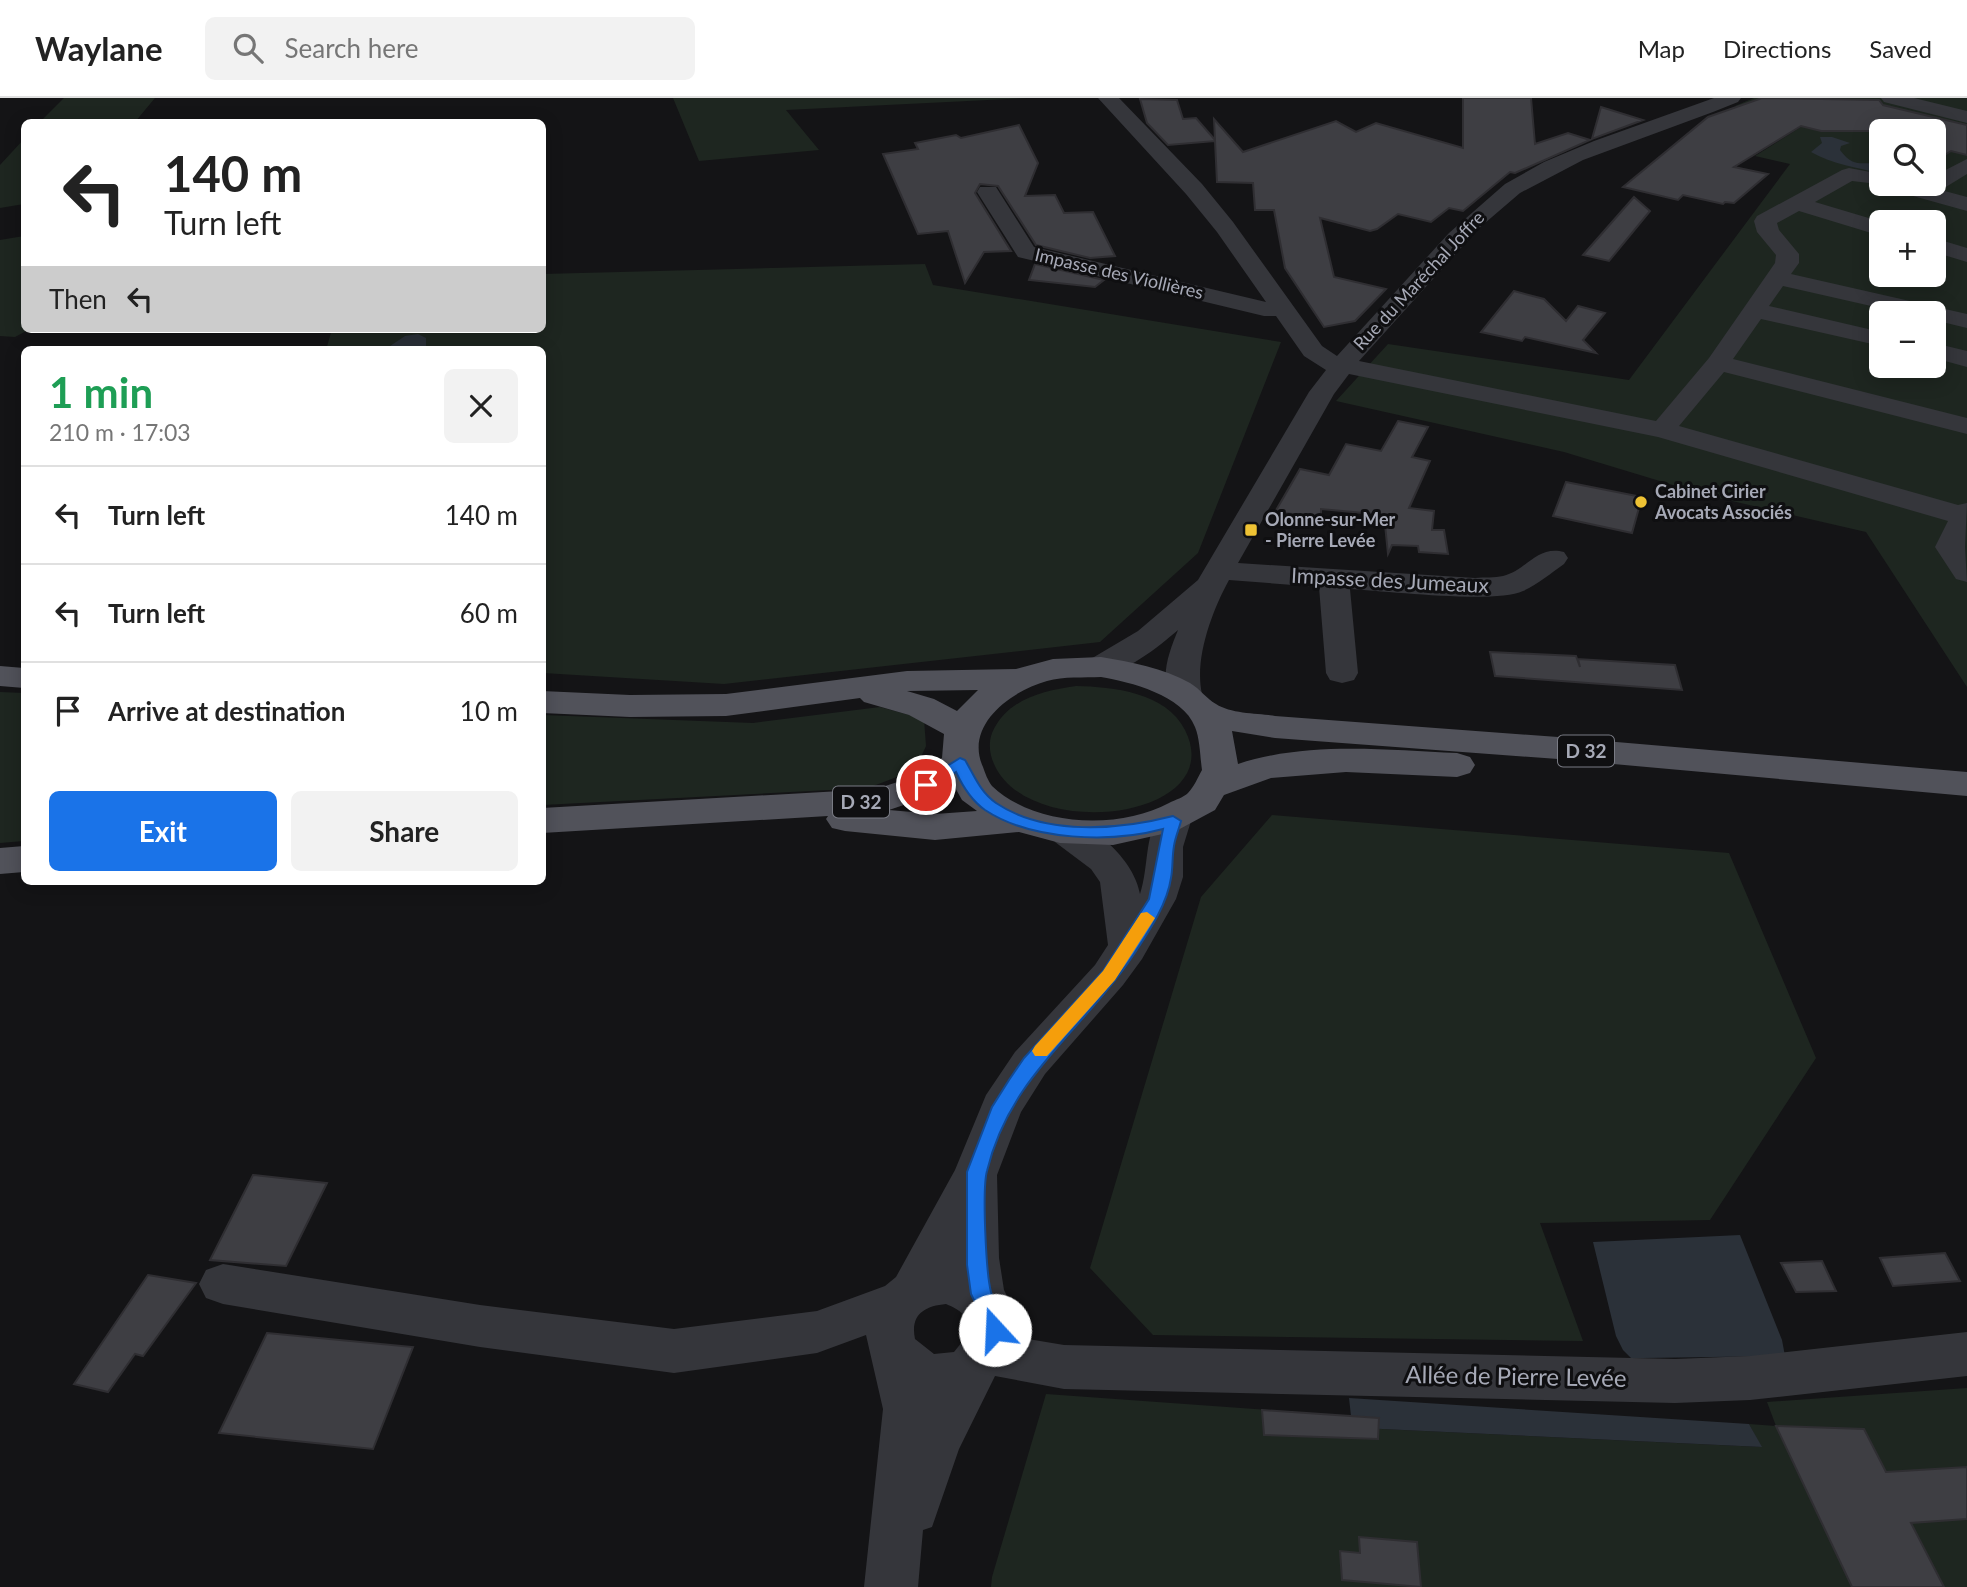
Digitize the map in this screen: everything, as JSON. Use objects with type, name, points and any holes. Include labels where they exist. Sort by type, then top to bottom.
[{"type":"main road","points":[[546,702],[688,707],[765,702],[907,681],[1018,679],[1040,672],[1101,667],[1146,675],[1196,704],[1217,734],[1222,759],[1217,785],[1200,803],[1173,821],[1140,830],[1068,833],[1020,819],[990,806],[972,788],[961,747],[950,720],[923,705],[850,690]]},
{"type":"main road","points":[[0,676],[21,678]]},
{"type":"main road","points":[[961,747],[973,713],[1018,679]]},
{"type":"main road","name":"D 32","points":[[1196,704],[1229,720],[1275,727],[1534,746],[1967,785]]},
{"type":"main road","name":"D 32","points":[[546,821],[879,801],[926,785],[961,747]]},
{"type":"main road","name":"D 32","points":[[1217,785],[1252,771],[1279,765],[1362,762],[1467,766],[1967,799]]},
{"type":"main road","name":"D 32","points":[[753,810],[935,827],[1020,819]]},
{"type":"main road","points":[[0,861],[21,859]]},
{"type":"street","points":[[1108,98],[1194,189],[1321,358],[1342,365],[1662,430],[1966,515],[1950,547],[1967,573]]},
{"type":"street","name":"Rue du Maréchal Joffre","points":[[1196,704],[1182,678],[1185,652],[1215,577],[1322,392],[1342,365],[1475,218],[1500,196],[1546,169],[1731,98]]},
{"type":"street","points":[[1891,98],[1961,116]]},
{"type":"street","points":[[1946,154],[1967,160]]},
{"type":"street","points":[[1946,178],[1967,165]]},
{"type":"street","points":[[1662,430],[1718,363],[1787,263],[1788,254],[1768,232],[1765,221],[1849,174],[1869,178]]},
{"type":"street","name":"Impasse des Viollières","points":[[988,192],[1026,252],[1264,309],[1282,309]]},
{"type":"street","points":[[1941,196],[1967,204]]},
{"type":"street","points":[[1797,203],[1869,225]]},
{"type":"street","points":[[1946,248],[1967,255]]},
{"type":"street","points":[[1777,278],[1880,301]]},
{"type":"street","points":[[1755,310],[1869,336]]},
{"type":"street","points":[[1946,316],[1967,321]]},
{"type":"street","points":[[1946,354],[1967,359]]},
{"type":"street","points":[[1718,363],[1967,426]]},
{"type":"street","name":"Impasse des Jumeaux","points":[[1215,577],[1462,587],[1512,585],[1553,558]]},
{"type":"street","name":"Rue du Maréchal Joffre","points":[[1101,667],[1149,638],[1215,577]]},
{"type":"street","points":[[1334,580],[1342,673]]},
{"type":"street","points":[[892,1575],[908,1409],[900,1322],[976,1172],[1001,1107],[1030,1063],[1109,975],[1157,900],[1164,877],[1165,847],[1173,821]]},
{"type":"street","points":[[1068,833],[1104,860],[1119,881],[1128,949]]},
{"type":"street","points":[[892,1575],[935,1446],[985,1336],[977,1265],[976,1172]]},
{"type":"street","points":[[223,1284],[480,1326],[674,1351],[900,1322],[929,1285],[947,1284],[960,1286],[977,1295],[985,1336]]},
{"type":"street","points":[[900,1322],[911,1369],[923,1374],[950,1376],[985,1336]]},
{"type":"street","name":"Allée de Pierre Levée","points":[[985,1336],[1064,1367],[1675,1381],[1750,1378],[1967,1354]]},
{"type":"shaded area","points":[[64,98],[155,98],[138,119],[43,119]]},
{"type":"shaded area","points":[[673,98],[1028,98],[786,110],[819,150],[699,161]]},
{"type":"shaded area","points":[[1754,98],[1967,98],[1967,687],[1866,532],[1706,495],[1564,452],[1336,401],[1388,344],[1629,380],[1790,164],[1755,156],[1807,123],[1735,106]]},
{"type":"shaded area","points":[[1820,137],[1832,137],[1850,143],[1841,146],[1840,150],[1854,162],[1869,163],[1869,171],[1811,152],[1822,143]]},
{"type":"shaded area","points":[[21,142],[21,204],[0,208],[0,165]]},
{"type":"shaded area","points":[[21,236],[22,333],[15,337],[0,336],[0,240]]},
{"type":"shaded area","points":[[925,264],[933,285],[1281,342],[1198,553],[1100,642],[724,684],[546,673],[546,346],[327,346],[331,333],[546,333],[546,274]]},
{"type":"shaded area","points":[[418,334],[426,338],[426,346],[390,346],[405,336]]},
{"type":"shaded area","points":[[1076,686],[1137,694],[1165,707],[1176,717],[1185,730],[1191,760],[1179,784],[1154,801],[1120,810],[1082,812],[1045,805],[1014,789],[994,764],[991,753],[992,733],[999,721],[1016,705],[1038,694]]},
{"type":"shaded area","points":[[0,692],[21,693],[21,841],[0,843]]},
{"type":"shaded area","points":[[880,707],[924,719],[926,746],[915,770],[868,788],[546,805],[546,715],[753,723]]},
{"type":"shaded area","points":[[1272,815],[1729,853],[1816,1058],[1710,1220],[1540,1223],[1583,1341],[1153,1335],[1090,1268],[1201,897]]},
{"type":"shaded area","points":[[1740,1235],[1782,1340],[1785,1356],[1631,1358],[1623,1350],[1616,1336],[1593,1242]]},
{"type":"shaded area","points":[[1967,1388],[1967,1587],[991,1587],[1046,1394],[1351,1416],[1361,1428],[1761,1447],[1749,1424],[1776,1426],[1767,1402]]},
{"type":"shaded area","points":[[1349,1398],[1749,1424],[1762,1447],[1361,1428],[1351,1416]]},
{"type":"building","points":[[1463,98],[1531,98],[1535,144],[1568,133],[1590,140],[1515,173],[1510,172],[1463,211],[1449,208],[1431,222],[1398,214],[1370,231],[1320,218],[1334,277],[1386,289],[1355,321],[1324,327],[1285,268],[1274,210],[1255,210],[1253,183],[1217,182],[1215,141],[1168,145],[1147,123],[1140,99],[1177,100],[1183,119],[1196,118],[1215,140],[1214,119],[1243,152],[1336,121],[1356,132],[1376,123],[1463,148]]},
{"type":"building","points":[[1762,98],[1879,100],[1883,105],[1942,119],[1869,119],[1869,131],[1821,131],[1801,126],[1734,167],[1768,174],[1734,203],[1723,204],[1683,195],[1678,200],[1623,187],[1708,117]]},
{"type":"building","points":[[1601,107],[1643,120],[1592,139]]},
{"type":"building","points":[[1946,120],[1967,125],[1967,155],[1951,151],[1946,154]]},
{"type":"building","points":[[1019,125],[1038,163],[1025,196],[1055,195],[1064,213],[1093,212],[1115,256],[1090,258],[1036,245],[998,186],[980,184],[975,193],[1011,251],[984,252],[965,283],[948,231],[918,234],[883,154],[918,149],[915,143],[956,135],[961,138]]},
{"type":"building","points":[[1634,197],[1650,211],[1609,261],[1583,255]]},
{"type":"building","points":[[1035,264],[1104,280],[1095,287],[1029,280]]},
{"type":"building","points":[[1514,291],[1544,299],[1566,321],[1578,306],[1605,313],[1583,340],[1596,353],[1525,337],[1522,341],[1481,332]]},
{"type":"building","points":[[1398,421],[1428,427],[1412,457],[1430,461],[1409,508],[1434,511],[1432,530],[1444,530],[1448,554],[1419,552],[1418,546],[1392,545],[1388,554],[1384,515],[1321,509],[1321,517],[1275,512],[1300,469],[1329,475],[1346,444],[1381,451]]},
{"type":"building","points":[[1566,482],[1642,497],[1632,533],[1553,516]]},
{"type":"building","points":[[1490,652],[1576,656],[1580,667],[1578,659],[1675,665],[1682,690],[1495,676]]},
{"type":"building","points":[[253,1175],[327,1183],[286,1266],[210,1260]]},
{"type":"building","points":[[1945,1253],[1960,1281],[1893,1286],[1880,1258]]},
{"type":"building","points":[[1822,1261],[1836,1291],[1796,1292],[1781,1263]]},
{"type":"building","points":[[148,1275],[196,1283],[143,1356],[135,1354],[108,1392],[74,1384]]},
{"type":"building","points":[[267,1333],[413,1347],[373,1449],[219,1433]]},
{"type":"building","points":[[1262,1410],[1379,1418],[1378,1439],[1264,1435]]},
{"type":"building","points":[[1776,1426],[1864,1429],[1886,1472],[1967,1467],[1967,1519],[1911,1523],[1944,1587],[1852,1587]]},
{"type":"building","points":[[1359,1537],[1417,1542],[1421,1587],[1342,1580],[1340,1551],[1360,1553]]},
{"type":"slow traffic","points":[[1041,1051],[1109,975],[1147,918]]},
{"type":"place","name":"Cabinet Cirier Avocats Associés","points":[[1641,502]]},
{"type":"place","name":"Olonne-sur-Mer - Pierre Levée","points":[[1251,530]]},
{"type":"route","points":[[926,785],[960,763],[972,788],[990,806],[1020,819],[1068,833],[1140,830],[1173,821],[1165,847],[1164,877],[1157,900],[1109,975],[1030,1063],[1001,1107],[976,1172],[977,1265],[981,1294],[993,1317],[995,1330]]}]
